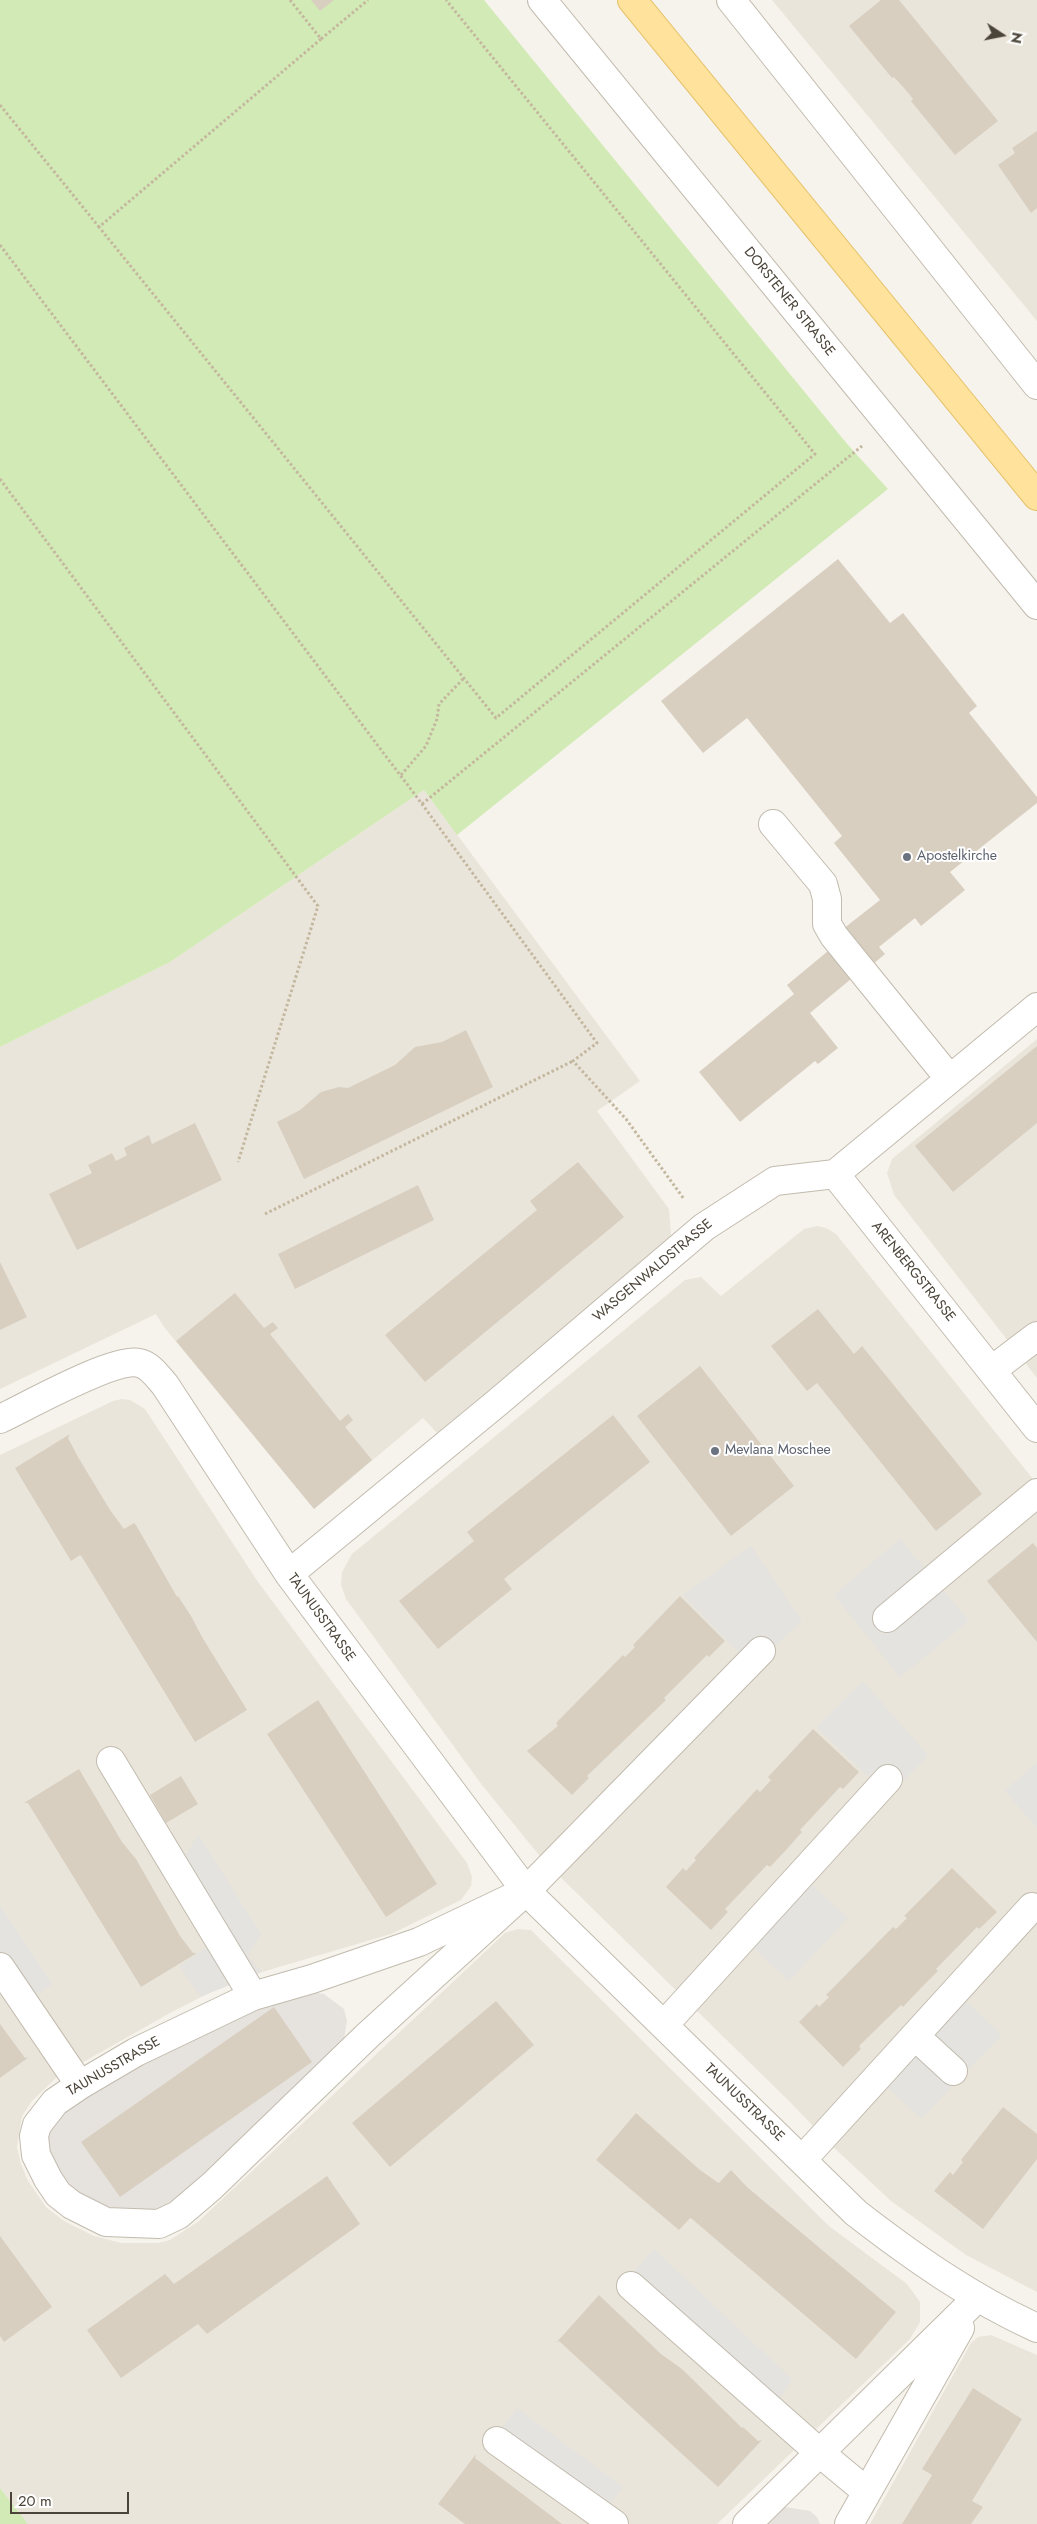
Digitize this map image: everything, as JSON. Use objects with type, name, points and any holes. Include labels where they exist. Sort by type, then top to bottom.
[{"type":"main road","points":[[632,0],[1037,496]]},
{"type":"street","name":"DORSTENER STRASSE","points":[[542,0],[1037,605]]},
{"type":"street","points":[[731,0],[1037,385]]},
{"type":"street","points":[[773,824],[823,884],[827,900],[827,924],[834,936],[949,1078]]},
{"type":"street","points":[[835,1174],[1037,1007]]},
{"type":"street","name":"WASGENWALDSTRASSE","points":[[289,1574],[498,1402],[704,1227],[775,1181],[835,1174]]},
{"type":"street","name":"ARENBERGSTRASSE","points":[[835,1174],[1037,1428]]},
{"type":"street","points":[[992,1370],[1037,1336]]},
{"type":"street","name":"TAUNUSSTRASSE","points":[[0,1419],[113,1366],[138,1362],[150,1368],[165,1385],[289,1574],[526,1891],[856,2213],[914,2258],[977,2298],[1037,2328]]},
{"type":"street","points":[[887,1618],[1037,1493]]},
{"type":"street","points":[[526,1891],[761,1651]]},
{"type":"street","points":[[111,1760],[253,1996]]},
{"type":"street","points":[[664,2025],[888,1779]]},
{"type":"street","name":"TAUNUSSTRASSE","points":[[526,1891],[368,2036],[212,2186],[178,2215],[167,2221],[150,2225],[106,2222],[72,2205],[58,2194],[48,2179],[36,2155],[34,2136],[37,2125],[55,2102],[80,2085],[144,2048],[253,1996],[312,1979],[419,1942],[526,1891]]},
{"type":"street","points":[[802,2160],[1032,1907]]},
{"type":"street","points":[[0,1967],[80,2085]]},
{"type":"street","points":[[915,2036],[953,2071]]},
{"type":"street","points":[[631,2286],[820,2453],[867,2492]]},
{"type":"street","points":[[747,2524],[977,2298]]},
{"type":"street","points":[[849,2524],[977,2298]]},
{"type":"street","points":[[497,2441],[614,2524]]},
{"type":"path","points":[[290,0],[321,39]]},
{"type":"path","points":[[99,227],[368,0]]},
{"type":"path","points":[[0,105],[496,718],[815,454],[446,0]]},
{"type":"path","points":[[0,245],[422,804],[597,1043],[573,1060],[265,1214]]},
{"type":"path","points":[[422,804],[889,424]]},
{"type":"path","points":[[0,479],[318,906],[238,1162]]},
{"type":"path","points":[[400,775],[426,746],[437,719],[439,704],[464,678]]},
{"type":"path","points":[[573,1060],[626,1119],[704,1227]]},
{"type":"shaded area","points":[[772,0],[1037,0],[1037,321],[948,213]]},
{"type":"shaded area","points":[[424,790],[640,1081],[597,1111],[669,1209],[671,1235],[666,1244],[437,1433],[423,1418],[314,1509],[164,1327],[156,1314],[0,1389],[0,1047],[170,962]]},
{"type":"shaded area","points":[[1037,1039],[1037,1378],[894,1195],[887,1173],[892,1159]]},
{"type":"shaded area","points":[[817,1226],[826,1228],[836,1234],[1037,1484],[1037,2292],[966,2255],[891,2201],[830,2144],[792,2104],[543,1860],[482,1785],[346,1599],[341,1585],[342,1572],[352,1554],[685,1280],[701,1277],[721,1296],[804,1229]]},
{"type":"shaded area","points":[[130,1400],[145,1409],[258,1582],[467,1863],[472,1877],[471,1886],[461,1900],[391,1934],[262,1972],[219,1988],[170,2013],[57,2077],[32,2101],[22,2116],[17,2147],[28,2181],[46,2207],[64,2221],[94,2236],[121,2243],[158,2243],[170,2240],[199,2221],[505,1933],[518,1929],[531,1930],[829,2226],[907,2284],[920,2302],[920,2322],[910,2339],[717,2524],[28,2524],[0,2488],[0,1455],[113,1401]]},
{"type":"shaded area","points":[[900,1539],[969,1621],[900,1677],[834,1595]]},
{"type":"shaded area","points":[[751,1546],[802,1621],[753,1667],[683,1595]]},
{"type":"shaded area","points":[[863,1681],[928,1755],[889,1796],[816,1727]]},
{"type":"shaded area","points":[[1037,1762],[1037,1828],[1005,1791]]},
{"type":"shaded area","points":[[198,1834],[261,1934],[248,1956],[262,1972],[200,1997],[180,1966],[211,1944],[172,1879]]},
{"type":"shaded area","points":[[796,1870],[848,1918],[789,1981],[736,1932]]},
{"type":"shaded area","points":[[0,1906],[52,1984],[14,2011],[0,1991]]},
{"type":"shaded area","points":[[310,1992],[324,1994],[344,2009],[347,2021],[343,2045],[176,2203],[149,2212],[120,2209],[98,2204],[82,2196],[62,2179],[49,2159],[47,2138],[59,2115],[77,2101],[201,2032],[269,2002]]},
{"type":"shaded area","points":[[965,2000],[1002,2035],[921,2119],[884,2084]]},
{"type":"shaded area","points":[[654,2249],[792,2379],[766,2422],[620,2287]]},
{"type":"shaded area","points":[[991,2335],[1037,2355],[1037,2524],[870,2524],[971,2343],[978,2337]]},
{"type":"shaded area","points":[[517,2408],[623,2487],[596,2524],[488,2446]]},
{"type":"shaded area","points":[[785,2507],[810,2511],[817,2517],[820,2524],[762,2524]]},
{"type":"green space","points":[[0,0],[484,0],[848,445],[888,489],[457,835],[424,790],[170,962],[0,1047]]},
{"type":"green space","points":[[0,2488],[28,2524],[0,2524]]},
{"type":"building","points":[[311,0],[334,0],[320,11]]},
{"type":"building","points":[[881,0],[899,0],[998,121],[955,155],[911,101],[913,99],[904,88],[894,77],[892,78],[849,26]]},
{"type":"building","points":[[1037,131],[1037,208],[1031,213],[998,165],[1015,153],[1012,148]]},
{"type":"building","points":[[838,559],[890,623],[903,613],[977,706],[969,713],[1037,797],[1037,803],[950,872],[965,890],[921,926],[915,918],[879,947],[885,954],[872,965],[843,929],[880,900],[834,843],[842,836],[747,718],[703,753],[661,701]]},
{"type":"building","points":[[828,951],[851,979],[810,1013],[838,1048],[818,1064],[815,1061],[740,1122],[699,1072],[794,994],[787,985]]},
{"type":"building","points":[[466,1030],[493,1087],[304,1179],[277,1122],[300,1110],[321,1092],[339,1087],[348,1088],[395,1065],[415,1047],[442,1042]]},
{"type":"building","points":[[1037,1046],[1037,1123],[953,1192],[915,1146]]},
{"type":"building","points":[[195,1123],[222,1180],[77,1250],[49,1194],[92,1173],[88,1165],[112,1153],[116,1161],[127,1155],[124,1148],[149,1135],[152,1144]]},
{"type":"building","points":[[578,1162],[624,1217],[425,1382],[385,1335],[537,1210],[530,1201]]},
{"type":"building","points":[[418,1185],[434,1220],[295,1289],[278,1254]]},
{"type":"building","points":[[0,1262],[27,1317],[0,1330]]},
{"type":"building","points":[[235,1293],[264,1328],[273,1322],[278,1328],[270,1334],[340,1421],[348,1414],[353,1420],[345,1427],[372,1460],[314,1509],[176,1341]]},
{"type":"building","points":[[818,1309],[854,1354],[862,1346],[982,1494],[936,1531],[817,1383],[807,1391],[771,1346]]},
{"type":"building","name":"Mevlana Moschee","points":[[700,1366],[794,1486],[731,1536],[637,1416]]},
{"type":"building","points":[[613,1415],[650,1462],[504,1579],[512,1589],[438,1649],[399,1601],[474,1541],[467,1532]]},
{"type":"building","points":[[70,1434],[68,1438],[78,1457],[110,1510],[124,1529],[134,1523],[136,1525],[177,1597],[191,1616],[247,1710],[195,1742],[82,1557],[80,1555],[71,1561],[15,1468]]},
{"type":"building","points":[[1033,1543],[1037,1548],[1037,1642],[987,1581]]},
{"type":"building","points":[[680,1596],[725,1641],[709,1657],[707,1655],[664,1698],[666,1700],[587,1776],[589,1778],[572,1795],[527,1751],[558,1726],[556,1723],[623,1655],[625,1657],[635,1647],[633,1645]]},
{"type":"building","points":[[318,1700],[437,1884],[386,1917],[267,1734]]},
{"type":"building","points":[[813,1729],[859,1772],[843,1789],[840,1787],[800,1830],[802,1832],[770,1867],[767,1865],[725,1909],[728,1912],[711,1930],[666,1887],[683,1868],[686,1871],[696,1860],[694,1858],[757,1789],[760,1792],[771,1780],[768,1777]]},
{"type":"building","points":[[79,1769],[122,1842],[136,1859],[180,1936],[193,1953],[197,1953],[141,1987],[28,1803],[24,1803]]},
{"type":"building","points":[[181,1776],[198,1804],[166,1823],[150,1795]]},
{"type":"building","points":[[952,1868],[997,1912],[979,1929],[977,1927],[936,1969],[938,1971],[903,2007],[901,2005],[859,2046],[861,2049],[843,2067],[799,2022],[817,2004],[819,2007],[829,1997],[826,1995],[893,1927],[896,1929],[907,1918],[904,1916]]},
{"type":"building","points":[[496,2001],[534,2045],[390,2167],[352,2123]]},
{"type":"building","points":[[274,2007],[312,2062],[120,2197],[81,2142]]},
{"type":"building","points":[[0,2024],[25,2058],[29,2057],[0,2078]]},
{"type":"building","points":[[1003,2107],[1037,2134],[1037,2159],[983,2229],[934,2191],[950,2172],[953,2175],[963,2162],[961,2160]]},
{"type":"building","points":[[636,2113],[700,2170],[717,2182],[719,2183],[731,2170],[747,2187],[896,2312],[856,2359],[692,2219],[690,2218],[679,2230],[596,2160]]},
{"type":"building","points":[[327,2176],[360,2224],[207,2334],[198,2324],[121,2378],[87,2330],[165,2274],[174,2284]]},
{"type":"building","points":[[0,2236],[52,2307],[4,2342],[0,2336]]},
{"type":"building","points":[[599,2295],[661,2354],[682,2369],[742,2428],[758,2441],[762,2440],[718,2487],[559,2341],[556,2343]]},
{"type":"building","points":[[973,2388],[1022,2419],[972,2501],[983,2507],[971,2524],[902,2524],[932,2475],[922,2469]]},
{"type":"building","points":[[476,2454],[475,2458],[562,2524],[465,2524],[438,2504]]},
{"type":"place","name":"Apostelkirche","points":[[907,857]]},
{"type":"place","name":"Mevlana Moschee","points":[[715,1451]]}]
